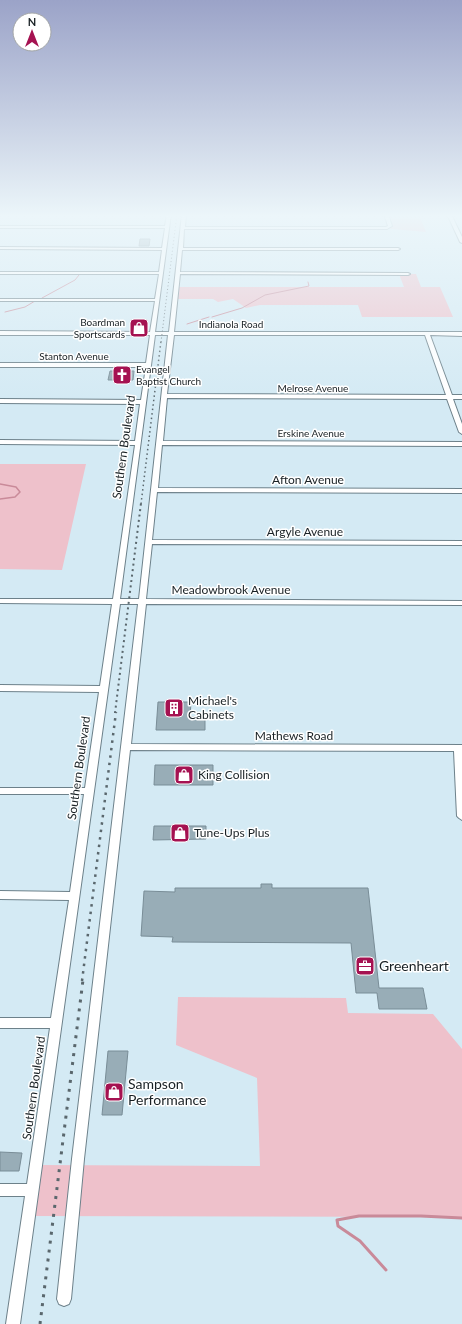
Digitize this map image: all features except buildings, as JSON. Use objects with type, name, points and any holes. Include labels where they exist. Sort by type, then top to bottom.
[{"type":"street","name":"Southern Boulevard","points":[[13,1324],[104,688],[160,276]]},
{"type":"street","points":[[64,1299],[78,1159],[118,810],[127,747],[165,396],[170,333],[178,276]]},
{"type":"street","points":[[0,300],[156,300]]},
{"type":"street","name":"Indianola Road","points":[[0,333],[462,334]]},
{"type":"street","points":[[427,334],[462,432]]},
{"type":"street","name":"Stanton Avenue","points":[[0,365],[148,366]]},
{"type":"street","name":"Melrose Avenue","points":[[165,396],[462,397]]},
{"type":"street","points":[[0,401],[143,402]]},
{"type":"street","points":[[0,442],[138,443]]},
{"type":"street","name":"Erskine Avenue","points":[[160,442],[462,444]]},
{"type":"street","name":"Afton Avenue","points":[[155,490],[462,491]]},
{"type":"street","name":"Argyle Avenue","points":[[149,542],[462,543]]},
{"type":"street","name":"Meadowbrook Avenue","points":[[0,601],[462,603]]},
{"type":"street","points":[[0,688],[104,688]]},
{"type":"street","name":"Mathews Road","points":[[127,747],[460,748]]},
{"type":"street","points":[[460,748],[462,816]]},
{"type":"street","points":[[0,791],[89,791]]},
{"type":"street","points":[[0,896],[74,896]]},
{"type":"street","points":[[0,1023],[56,1023]]},
{"type":"street","points":[[0,1190],[32,1190]]},
{"type":"shaded area","points":[[400,276],[417,276],[421,287],[440,287],[453,317],[362,317],[358,305],[260,305],[246,308],[233,299],[218,302],[213,299],[175,299],[176,287],[404,287]]},
{"type":"shaded area","points":[[0,464],[86,464],[62,570],[0,569]]},
{"type":"shaded area","points":[[178,997],[346,998],[348,1013],[433,1014],[462,1049],[462,1217],[28,1216],[36,1165],[260,1166],[257,1078],[176,1045]]},
{"type":"waterway","points":[[42,298],[75,280],[78,276]]},
{"type":"waterway","points":[[212,317],[242,308],[265,295],[309,286],[308,282]]},
{"type":"waterway","points":[[5,312],[25,307],[35,301]]},
{"type":"waterway","points":[[187,324],[209,317]]},
{"type":"waterway","points":[[0,484],[16,487],[20,492],[15,497],[0,499]]},
{"type":"waterway","points":[[386,1270],[360,1241],[338,1226],[337,1220],[359,1216],[421,1216],[462,1218]]},
{"type":"railway","points":[[161,342],[169,276]]},
{"type":"railway","points":[[141,504],[161,341]]},
{"type":"railway","points":[[115,713],[141,503]]},
{"type":"railway","points":[[82,981],[116,712]]},
{"type":"railway","points":[[40,1324],[83,980]]},
{"type":"place","name":"Boardman Sportscards","points":[[139,328]]},
{"type":"place","name":"Evangel Baptist Church","points":[[122,375]]},
{"type":"place","name":"Michael's Cabinets","points":[[174,708]]},
{"type":"place","name":"King Collision","points":[[184,775]]},
{"type":"place","name":"Tune-Ups Plus","points":[[180,833]]},
{"type":"place","name":"Greenheart","points":[[365,966]]},
{"type":"place","name":"Sampson Performance","points":[[114,1092]]}]
